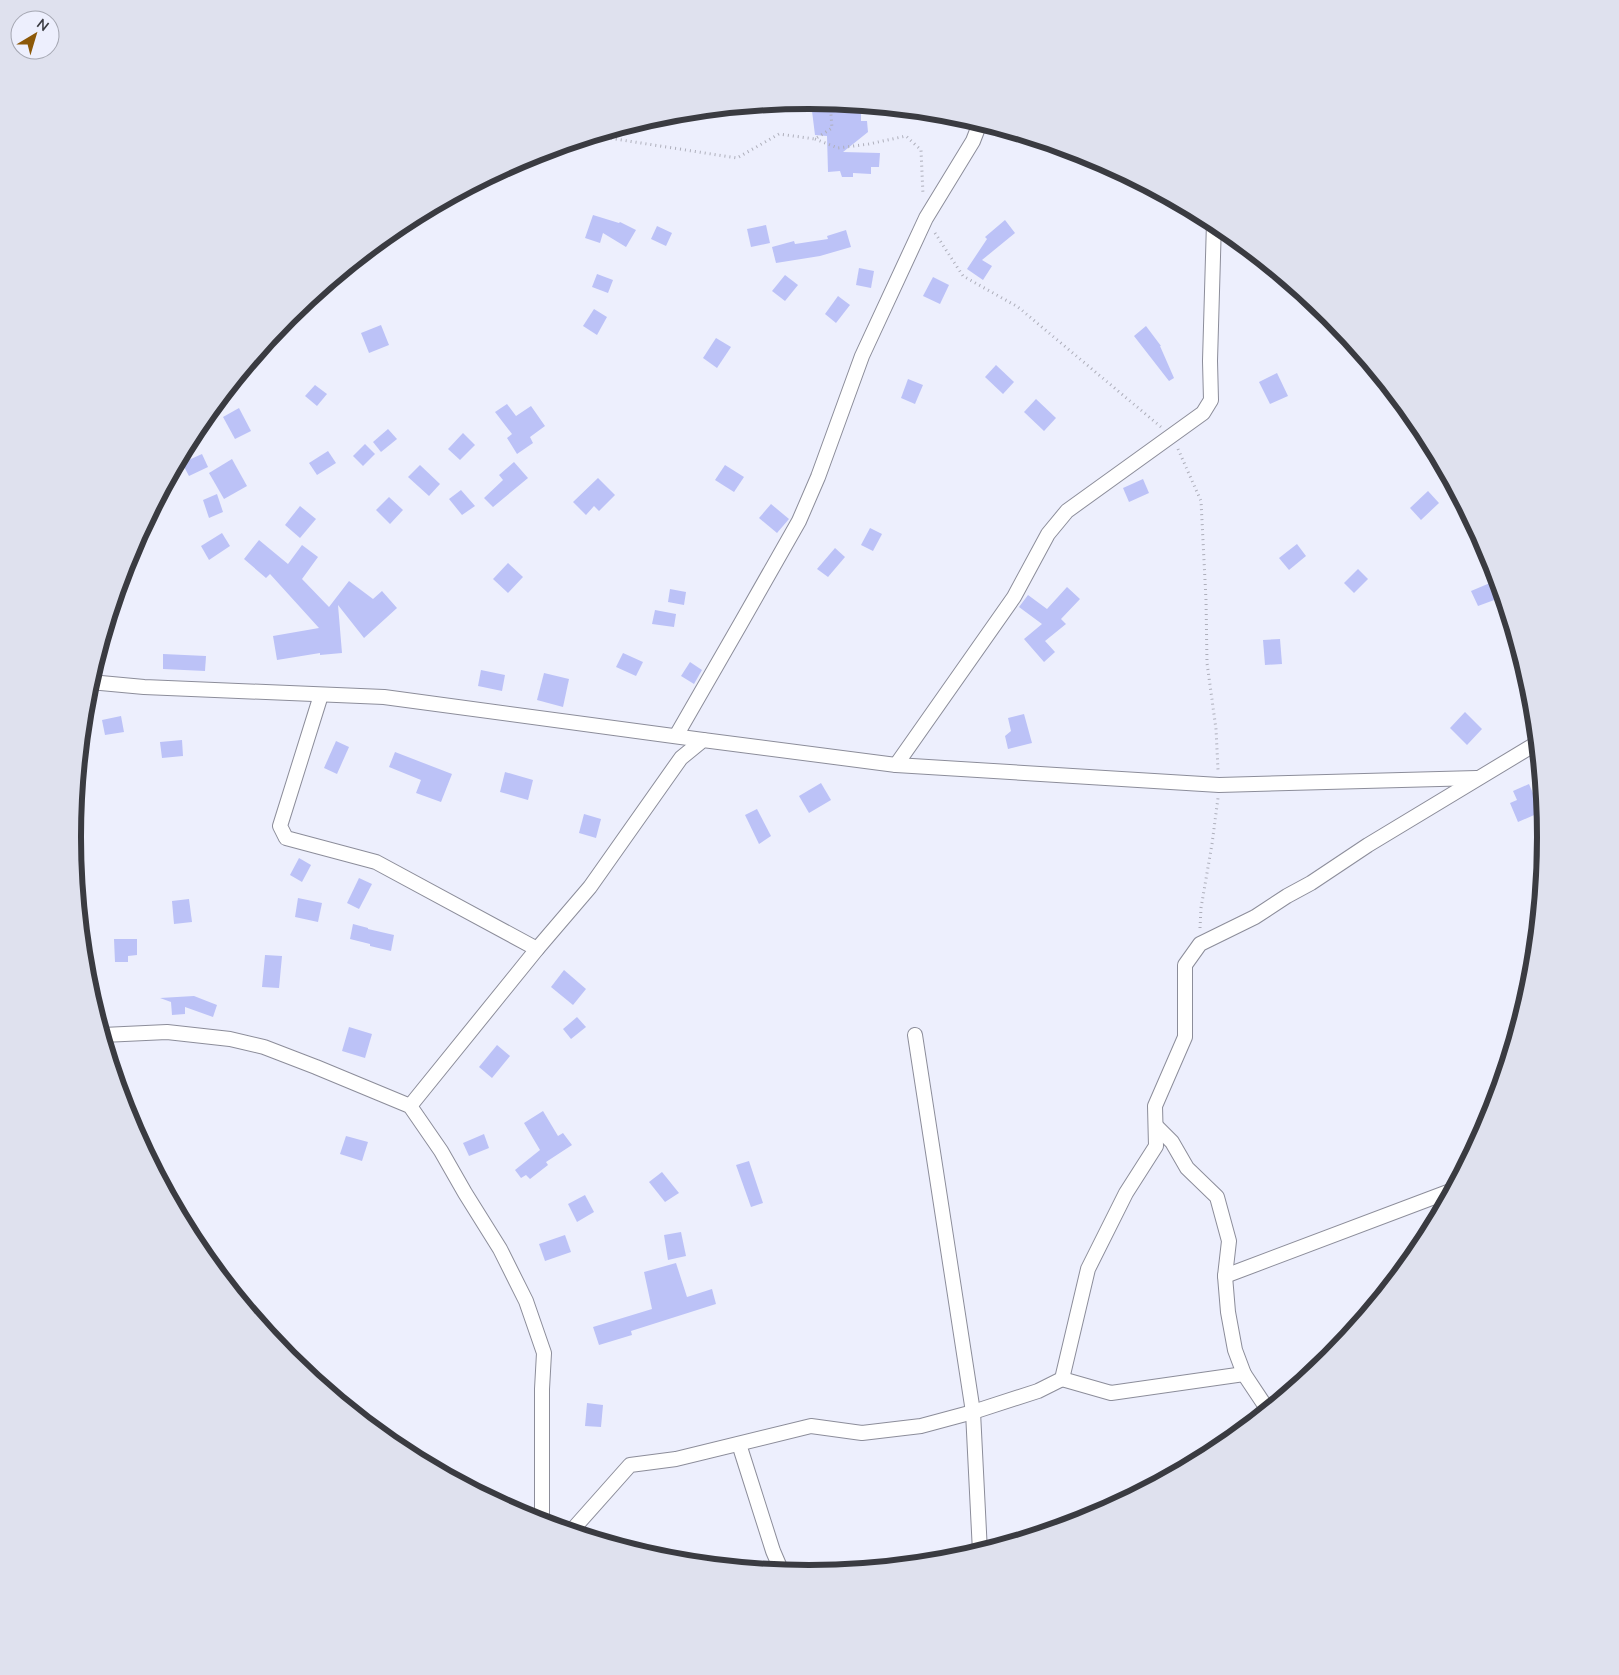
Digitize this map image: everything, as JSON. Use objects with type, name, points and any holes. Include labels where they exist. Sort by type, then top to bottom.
[{"type":"street","points":[[676,736],[799,521],[818,477],[862,356],[926,218],[973,141],[978,129]]},
{"type":"street","points":[[896,765],[1014,598],[1048,534],[1067,511],[1203,414],[1211,400],[1210,361],[1214,232]]},
{"type":"street","points":[[98,683],[144,687],[384,697],[896,765],[1219,785],[1479,778]]},
{"type":"street","points":[[321,695],[280,826],[286,838],[376,862],[537,949]]},
{"type":"street","points":[[410,1106],[537,949],[590,887],[681,758],[703,740]]},
{"type":"street","points":[[1062,1379],[1088,1269],[1126,1193],[1156,1146],[1156,1106],[1185,1037],[1185,965],[1200,944],[1255,917],[1368,845],[1532,746]]},
{"type":"street","points":[[108,1034],[167,1032],[238,1041],[264,1047],[316,1066],[410,1106],[500,1249],[526,1301],[544,1352],[542,1389],[542,1514]]},
{"type":"street","points":[[915,1036],[973,1412],[980,1545]]},
{"type":"street","points":[[1156,1126],[1172,1142],[1187,1168],[1217,1197],[1230,1241],[1225,1276],[1228,1312],[1235,1350],[1244,1374],[1265,1405]]},
{"type":"street","points":[[1225,1276],[1445,1193]]},
{"type":"street","points":[[575,1527],[630,1465],[676,1459],[811,1426],[862,1433],[921,1426],[1038,1391],[1062,1379],[1111,1393],[1244,1374]]},
{"type":"street","points":[[739,1444],[779,1565]]},
{"type":"path","points":[[608,138],[737,158],[779,134],[815,139],[832,128],[831,110]]},
{"type":"building","points":[[812,111],[861,111],[861,121],[867,121],[868,132],[843,152],[880,153],[879,167],[871,167],[871,174],[853,173],[853,177],[842,177],[840,171],[828,172],[827,136],[815,135]]},
{"type":"building","points":[[593,215],[620,222],[636,230],[626,247],[603,233],[600,243],[585,238]]},
{"type":"building","points":[[1005,220],[1015,233],[982,260],[992,266],[983,280],[967,269],[987,239],[985,237]]},
{"type":"building","points":[[766,225],[770,243],[751,247],[747,229]]},
{"type":"building","points":[[657,226],[672,233],[666,246],[651,239]]},
{"type":"building","points":[[846,230],[851,247],[820,256],[776,263],[772,247],[794,241],[795,244],[828,239],[827,236]]},
{"type":"building","points":[[859,268],[874,271],[871,288],[856,285]]},
{"type":"building","points":[[597,274],[613,280],[608,293],[592,287]]},
{"type":"building","points":[[785,275],[798,285],[785,301],[772,291]]},
{"type":"building","points":[[933,277],[949,285],[940,304],[923,296]]},
{"type":"building","points":[[838,296],[850,305],[836,323],[825,314]]},
{"type":"building","points":[[594,309],[607,317],[597,335],[583,326]]},
{"type":"building","points":[[381,325],[389,345],[369,353],[361,333]]},
{"type":"building","points":[[1146,326],[1161,346],[1174,378],[1169,381],[1134,336]]},
{"type":"building","points":[[716,338],[731,347],[717,368],[703,358]]},
{"type":"building","points":[[996,365],[1014,382],[1003,394],[985,377]]},
{"type":"building","points":[[1277,373],[1288,396],[1270,404],[1259,382]]},
{"type":"building","points":[[908,379],[923,385],[915,404],[901,398]]},
{"type":"building","points":[[315,385],[327,394],[317,406],[305,396]]},
{"type":"building","points":[[1036,399],[1056,418],[1044,431],[1024,412]]},
{"type":"building","points":[[507,404],[516,416],[531,406],[545,426],[530,437],[533,443],[517,454],[507,438],[512,434],[495,412]]},
{"type":"building","points":[[239,408],[251,431],[235,439],[223,417]]},
{"type":"building","points":[[388,429],[397,439],[381,452],[373,442]]},
{"type":"building","points":[[463,433],[475,445],[460,460],[448,449]]},
{"type":"building","points":[[365,444],[375,454],[363,466],[353,456]]},
{"type":"building","points":[[328,451],[336,463],[317,475],[309,463]]},
{"type":"building","points":[[202,454],[208,467],[189,476],[184,466],[187,461]]},
{"type":"building","points":[[232,459],[247,486],[224,499],[209,473]]},
{"type":"building","points":[[514,462],[528,478],[493,507],[484,498],[503,480],[499,475]]},
{"type":"building","points":[[420,465],[440,484],[429,496],[408,477]]},
{"type":"building","points":[[725,465],[744,477],[734,492],[715,480]]},
{"type":"building","points":[[598,478],[615,495],[599,511],[594,506],[586,515],[573,502]]},
{"type":"building","points":[[1143,479],[1149,493],[1129,502],[1123,488]]},
{"type":"building","points":[[461,490],[475,506],[462,515],[449,499]]},
{"type":"building","points":[[1428,491],[1439,503],[1421,520],[1410,508]]},
{"type":"building","points":[[217,494],[223,512],[209,518],[203,500]]},
{"type":"building","points":[[389,497],[403,510],[390,524],[376,510]]},
{"type":"building","points":[[771,504],[789,519],[777,533],[759,518]]},
{"type":"building","points":[[300,506],[316,519],[300,538],[285,525]]},
{"type":"building","points":[[870,528],[882,534],[873,551],[861,545]]},
{"type":"building","points":[[222,533],[230,546],[209,560],[201,546]]},
{"type":"building","points":[[259,540],[288,564],[302,545],[318,557],[302,579],[329,607],[349,581],[373,599],[382,591],[397,608],[364,638],[338,605],[342,653],[320,655],[320,653],[277,660],[273,636],[319,628],[270,574],[266,578],[244,559]]},
{"type":"building","points":[[1297,544],[1306,556],[1289,570],[1279,558]]},
{"type":"building","points":[[835,548],[845,557],[828,577],[817,569]]},
{"type":"building","points":[[508,563],[523,577],[508,593],[493,579]]},
{"type":"building","points":[[1358,569],[1368,579],[1354,593],[1344,583]]},
{"type":"building","points":[[1490,583],[1497,599],[1478,606],[1471,591]]},
{"type":"building","points":[[1067,587],[1080,599],[1061,619],[1066,624],[1045,641],[1055,652],[1044,662],[1024,639],[1042,624],[1019,607],[1028,595],[1047,609]]},
{"type":"building","points":[[670,589],[686,592],[684,605],[668,602]]},
{"type":"building","points":[[655,610],[676,614],[674,627],[652,624]]},
{"type":"building","points":[[1280,639],[1282,664],[1265,665],[1263,640]]},
{"type":"building","points":[[623,653],[643,662],[636,676],[616,667]]},
{"type":"building","points":[[163,654],[206,656],[205,671],[163,669]]},
{"type":"building","points":[[690,662],[702,670],[694,684],[681,676]]},
{"type":"building","points":[[481,670],[505,675],[502,691],[478,686]]},
{"type":"building","points":[[544,673],[569,679],[563,707],[537,700]]},
{"type":"building","points":[[1465,712],[1482,729],[1467,745],[1450,728]]},
{"type":"building","points":[[1024,714],[1032,743],[1008,749],[1005,736],[1011,731],[1008,718]]},
{"type":"building","points":[[121,716],[124,732],[105,735],[102,720]]},
{"type":"building","points":[[182,740],[183,756],[162,758],[160,742]]},
{"type":"building","points":[[336,741],[349,747],[337,774],[324,768]]},
{"type":"building","points":[[395,752],[452,774],[441,802],[416,793],[421,780],[389,767]]},
{"type":"building","points":[[505,772],[533,780],[528,800],[500,792]]},
{"type":"building","points":[[821,783],[831,800],[809,813],[799,796]]},
{"type":"building","points":[[1529,784],[1536,801],[1537,814],[1518,822],[1510,803],[1517,800],[1513,791]]},
{"type":"building","points":[[757,809],[771,836],[759,844],[745,815]]},
{"type":"building","points":[[584,814],[601,819],[596,838],[579,833]]},
{"type":"building","points":[[299,858],[311,865],[302,882],[290,875]]},
{"type":"building","points":[[359,878],[372,884],[359,909],[347,903]]},
{"type":"building","points":[[298,898],[322,903],[318,922],[295,917]]},
{"type":"building","points":[[189,899],[192,922],[174,924],[172,901]]},
{"type":"building","points":[[353,924],[394,935],[391,951],[350,939]]},
{"type":"building","points":[[114,939],[137,939],[137,955],[128,956],[128,962],[115,962]]},
{"type":"building","points":[[265,955],[282,956],[279,988],[262,987]]},
{"type":"building","points":[[564,970],[586,989],[573,1005],[551,987]]},
{"type":"building","points":[[194,996],[217,1005],[213,1017],[185,1007],[185,1014],[172,1015],[171,1002],[160,998]]},
{"type":"building","points":[[577,1017],[586,1027],[571,1039],[563,1029]]},
{"type":"building","points":[[349,1027],[372,1034],[365,1058],[342,1051]]},
{"type":"building","points":[[497,1045],[510,1056],[492,1078],[479,1067]]},
{"type":"building","points":[[543,1111],[558,1136],[563,1133],[572,1145],[546,1162],[548,1165],[530,1179],[526,1175],[521,1178],[515,1170],[540,1150],[524,1123]]},
{"type":"building","points":[[484,1134],[489,1148],[469,1156],[463,1143]]},
{"type":"building","points":[[346,1136],[368,1142],[362,1161],[340,1154]]},
{"type":"building","points":[[749,1161],[763,1203],[751,1207],[736,1165]]},
{"type":"building","points":[[662,1172],[679,1193],[665,1202],[649,1182]]},
{"type":"building","points":[[585,1195],[594,1212],[577,1222],[568,1204]]},
{"type":"building","points":[[681,1232],[686,1256],[668,1260],[664,1235]]},
{"type":"building","points":[[565,1235],[571,1252],[545,1261],[539,1244]]},
{"type":"building","points":[[676,1263],[687,1297],[712,1289],[716,1304],[631,1331],[632,1335],[599,1345],[593,1327],[652,1309],[644,1272]]},
{"type":"building","points":[[587,1403],[603,1405],[601,1427],[585,1426]]}]
